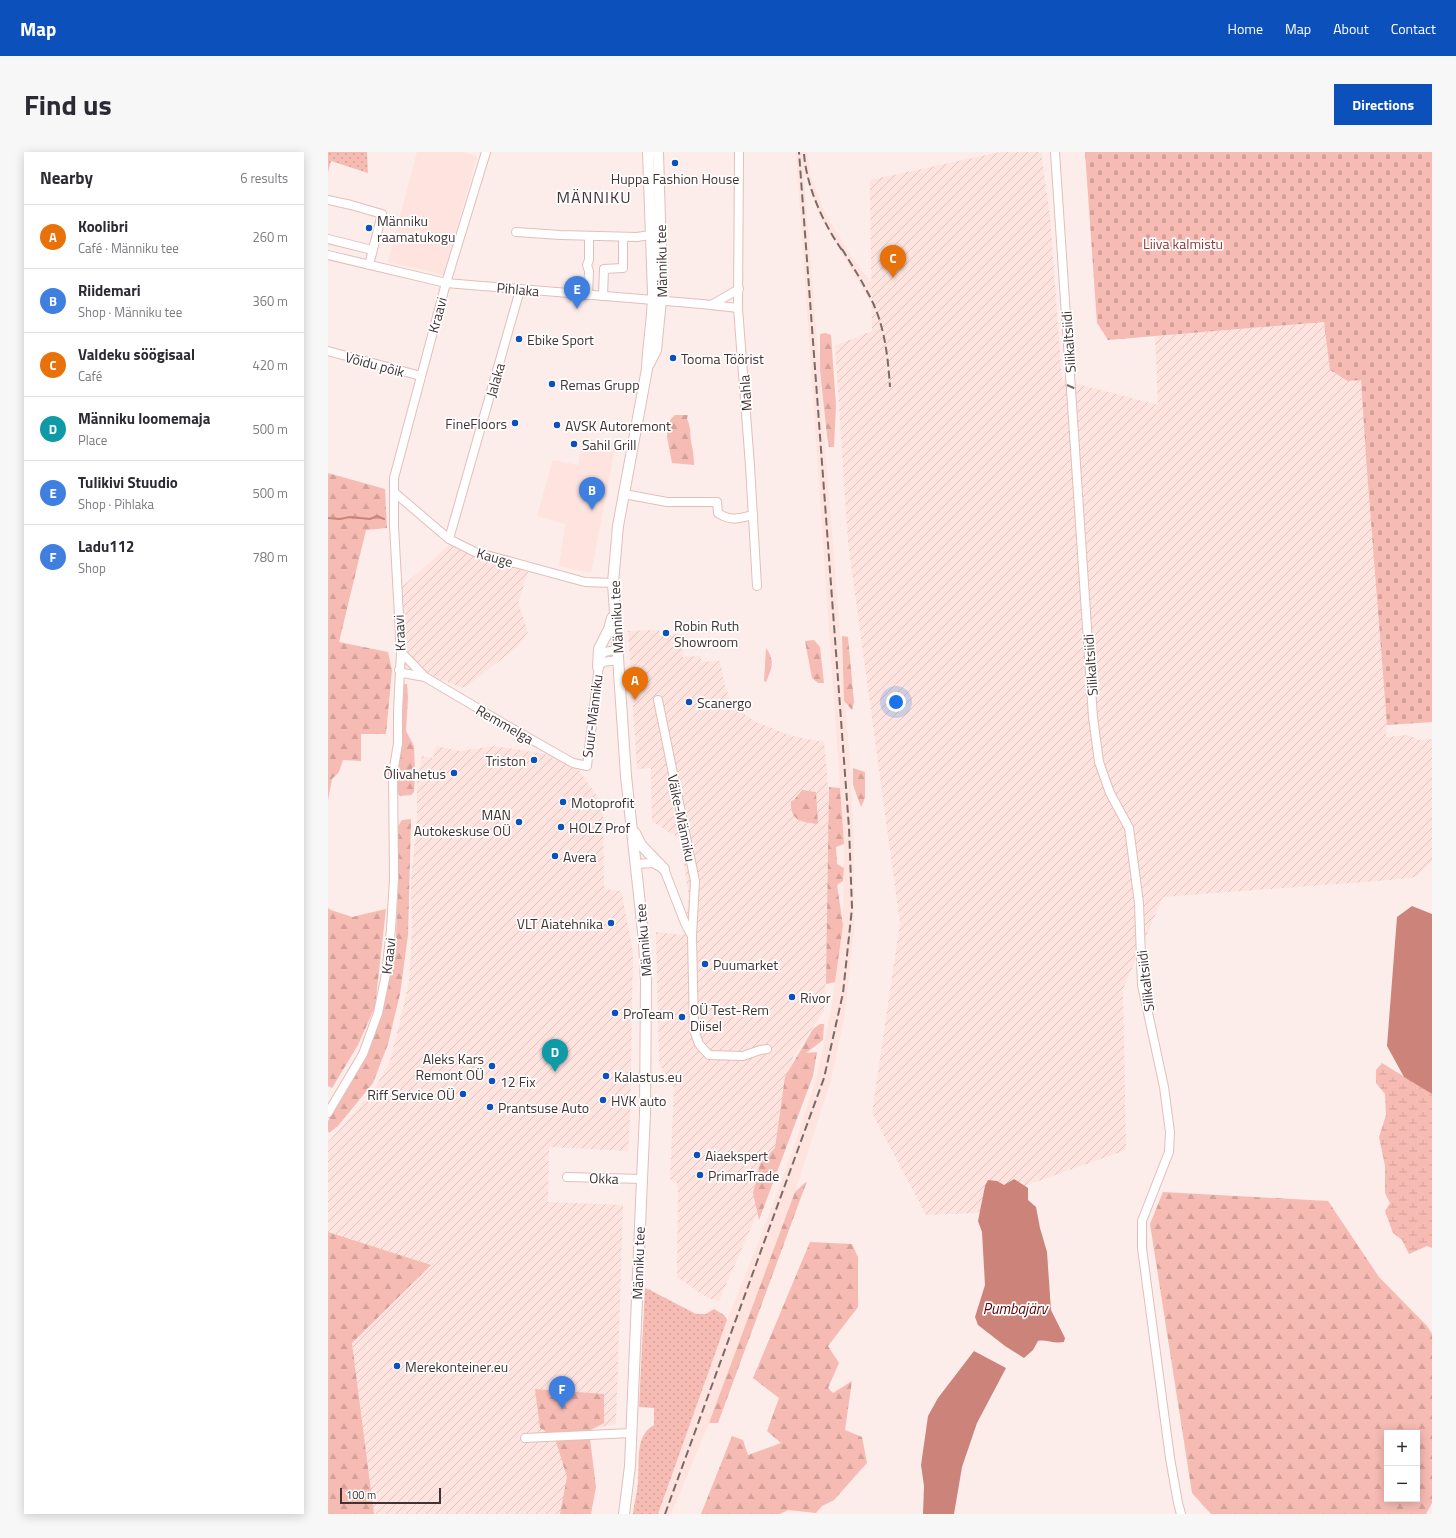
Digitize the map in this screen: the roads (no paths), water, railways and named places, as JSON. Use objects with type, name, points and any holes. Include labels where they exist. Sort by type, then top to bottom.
[{"type":"street","name":"Kraavi","points":[[328,1113],[363,1054],[378,1013],[386,974],[394,879],[393,774],[398,744],[399,670],[401,652],[394,526],[394,478],[446,283],[486,152]]},
{"type":"street","name":"Männiku tee","points":[[648,152],[656,234]]},
{"type":"street","name":"Männiku tee","points":[[624,1514],[630,1466],[642,1179],[646,981],[644,941],[626,776],[613,583],[616,543],[647,369],[656,350],[658,301],[656,234],[658,152]]},
{"type":"street","name":"Mahla","points":[[739,152],[738,308],[754,515],[757,586]]},
{"type":"street","name":"Silikaltsiidi","points":[[1055,152],[1093,717],[1099,762],[1110,793],[1130,828],[1139,903],[1142,985],[1164,1087],[1170,1132],[1168,1152],[1163,1168],[1154,1187],[1142,1220],[1142,1248],[1170,1458],[1181,1514]]},
{"type":"street","points":[[328,200],[382,214],[369,265]]},
{"type":"street","points":[[516,232],[637,237],[656,234]]},
{"type":"street","points":[[588,295],[589,271],[587,265],[589,236]]},
{"type":"street","points":[[603,296],[604,269],[623,268],[622,236]]},
{"type":"street","points":[[328,239],[372,250]]},
{"type":"street","name":"Pihlaka","points":[[328,255],[446,283],[738,308]]},
{"type":"street","points":[[711,305],[738,289]]},
{"type":"street","name":"Jalaka","points":[[449,539],[520,290]]},
{"type":"street","name":"Võidu põik","points":[[328,351],[421,376]]},
{"type":"street","name":"Kauge","points":[[395,493],[449,539],[475,552],[585,582],[613,583]]},
{"type":"street","points":[[624,494],[667,502],[717,502],[718,513],[726,518],[734,519],[754,515]]},
{"type":"street","points":[[598,667],[599,648],[609,629],[614,612]]},
{"type":"street","name":"Remmelga","points":[[401,652],[425,677],[573,763],[587,766]]},
{"type":"street","name":"Suur-Männiku","points":[[587,766],[598,667],[603,653],[617,655]]},
{"type":"street","name":"Remmelga","points":[[399,670],[403,673],[425,677]]},
{"type":"street","name":"Väike-Männiku","points":[[658,700],[695,881],[692,936],[694,1030],[699,1044],[709,1055],[743,1056],[767,1049]]},
{"type":"street","points":[[632,827],[641,845],[664,869]]},
{"type":"street","name":"Väike-Männiku","points":[[636,864],[654,863],[664,869],[685,923],[692,936]]},
{"type":"street","name":"Okka","points":[[567,1177],[642,1179]]},
{"type":"street","points":[[525,1438],[631,1433]]},
{"type":"water","points":[[1412,906],[1432,914],[1432,1094],[1404,1077],[1387,1046],[1397,917]]},
{"type":"water","name":"Pumbajärv","points":[[1014,1179],[1028,1188],[1028,1200],[1036,1207],[1047,1252],[1051,1310],[1065,1338],[1064,1342],[1038,1341],[1033,1350],[1024,1358],[1005,1346],[978,1325],[975,1317],[985,1285],[982,1232],[978,1221],[985,1186],[988,1180],[997,1181],[1004,1185]]},
{"type":"water","name":"Pumbajärv","points":[[974,1351],[1006,1368],[977,1423],[962,1467],[954,1514],[923,1514],[924,1486],[921,1465],[928,1416],[938,1398]]},
{"type":"waterway","points":[[328,518],[340,519],[350,517],[370,519],[377,516],[384,519]]},
{"type":"railway","points":[[665,1514],[824,1078],[843,993],[852,908],[849,828],[799,152]]},
{"type":"railway","points":[[804,154],[809,180],[823,219],[844,253]]},
{"type":"railway","points":[[842,249],[866,289],[877,313],[885,344],[890,387]]},
{"type":"railway","points":[[1067,385],[1076,389]]},
{"type":"place","name":"Huppa Fashion House","points":[[675,163]]},
{"type":"place","name":"Männiku raamatukogu","points":[[369,228]]},
{"type":"place","name":"Valdeku söögisaal","points":[[893,278]]},
{"type":"place","name":"Tulikivi Stuudio","points":[[577,309]]},
{"type":"place","name":"Ebike Sport","points":[[519,339]]},
{"type":"place","name":"Tooma Töörist","points":[[673,358]]},
{"type":"place","name":"Remas Grupp","points":[[552,384]]},
{"type":"place","name":"FineFloors","points":[[515,423]]},
{"type":"place","name":"AVSK Autoremont","points":[[557,425]]},
{"type":"place","name":"Sahil Grill","points":[[574,444]]},
{"type":"place","name":"Riidemari","points":[[592,510]]},
{"type":"place","name":"Robin Ruth Showroom","points":[[666,633]]},
{"type":"place","name":"Koolibri","points":[[635,700]]},
{"type":"place","name":"Scanergo","points":[[689,702]]},
{"type":"place","name":"Triston","points":[[534,760]]},
{"type":"place","name":"Õlivahetus","points":[[454,773]]},
{"type":"place","name":"Motoprofit","points":[[563,802]]},
{"type":"place","name":"MAN Autokeskuse OÜ","points":[[519,822]]},
{"type":"place","name":"HOLZ Prof","points":[[561,827]]},
{"type":"place","name":"Avera","points":[[555,856]]},
{"type":"place","name":"VLT Aiatehnika","points":[[611,923]]},
{"type":"place","name":"Puumarket","points":[[705,964]]},
{"type":"place","name":"Rivor","points":[[792,997]]},
{"type":"place","name":"ProTeam","points":[[615,1013]]},
{"type":"place","name":"OÜ Test-Rem Diisel","points":[[682,1017]]},
{"type":"place","name":"Aleks Kars Remont OÜ","points":[[492,1066]]},
{"type":"place","name":"Männiku loomemaja","points":[[555,1072]]},
{"type":"place","name":"Kalastus.eu","points":[[606,1076]]},
{"type":"place","name":"12 Fix","points":[[492,1081]]},
{"type":"place","name":"Riff Service OÜ","points":[[463,1094]]},
{"type":"place","name":"HVK auto","points":[[603,1100]]},
{"type":"place","name":"Prantsuse Auto","points":[[490,1107]]},
{"type":"place","name":"Aiaekspert","points":[[697,1155]]},
{"type":"place","name":"PrimarTrade","points":[[700,1175]]},
{"type":"place","name":"Merekonteiner.eu","points":[[397,1366]]},
{"type":"place","name":"Ladu112","points":[[562,1409]]},
{"type":"district","name":"MÄNNIKU","points":[[594,197]]},
{"type":"park label","name":"Liiva kalmistu","points":[[1183,243]]}]
